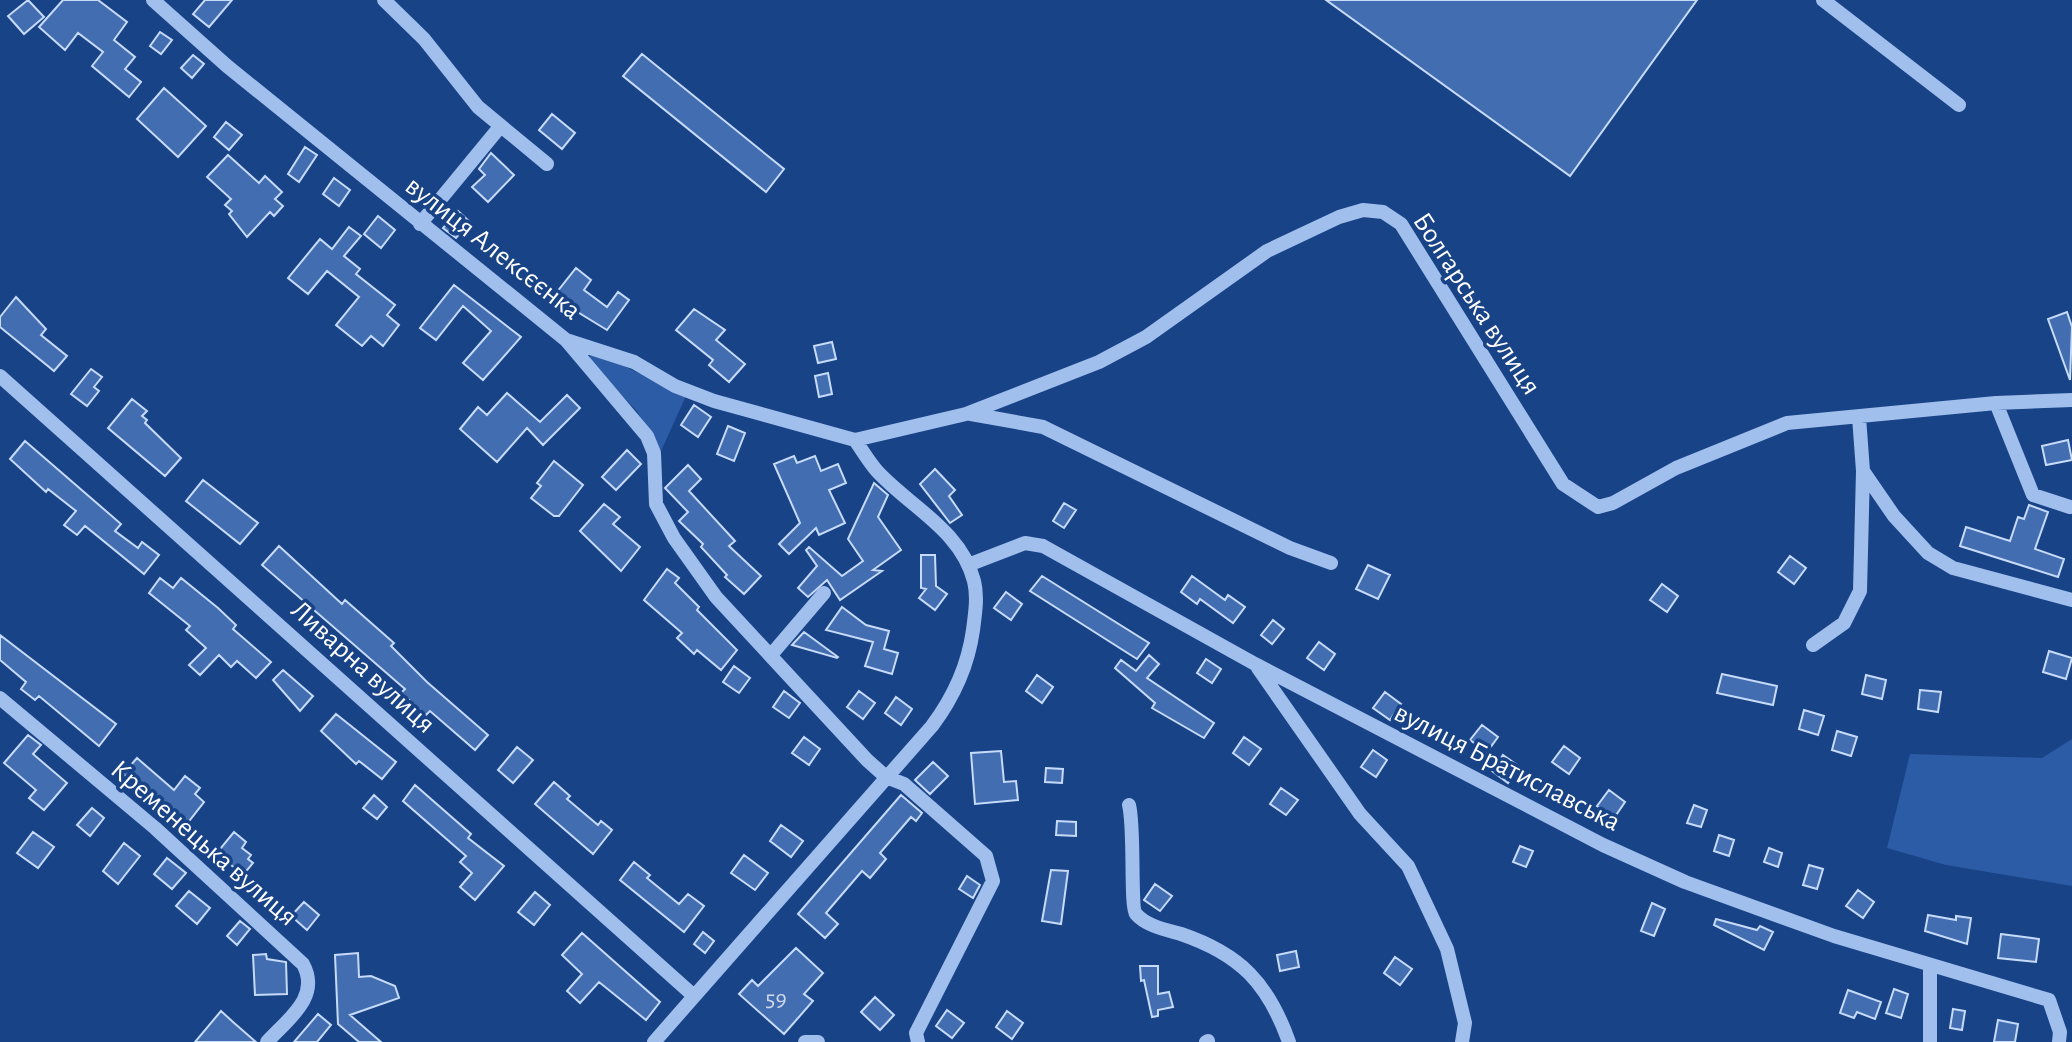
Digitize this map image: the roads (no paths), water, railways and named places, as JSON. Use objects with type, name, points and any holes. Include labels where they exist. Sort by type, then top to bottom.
[{"type":"street","name":"вулиця Алексєєнка","points":[[153,0],[227,66],[566,340],[634,362],[675,386],[714,401],[855,440]]},
{"type":"street","points":[[384,0],[424,39],[453,79],[499,128],[515,135],[547,164]]},
{"type":"street","points":[[1823,0],[1959,105]]},
{"type":"street","points":[[420,224],[499,128]]},
{"type":"street","name":"Болгарська вулиця","points":[[855,440],[966,414],[1099,362],[1146,337],[1267,251],[1363,210],[1383,212],[1401,224],[1563,484],[1598,507],[1613,503],[1676,468],[1787,423],[1996,403],[2072,400]]},
{"type":"street","points":[[566,340],[647,436],[654,453],[656,504],[674,538],[716,597],[886,777],[904,784],[986,856],[993,881],[984,904],[913,1039]]},
{"type":"street","name":"Ливарна вулиця","points":[[0,376],[694,996]]},
{"type":"street","points":[[1996,403],[2033,495],[2071,508]]},
{"type":"street","points":[[966,414],[1043,427],[1290,548],[1331,563]]},
{"type":"street","points":[[1813,645],[1844,623],[1860,591],[1863,471],[1859,417]]},
{"type":"street","points":[[654,1042],[942,712],[960,677],[971,640],[976,605],[975,583],[968,565],[928,513],[878,471],[855,440]]},
{"type":"street","points":[[1863,471],[1894,516],[1928,553],[1953,568],[2072,600]]},
{"type":"street","name":"вулиця Братиславська","points":[[968,565],[1025,543],[1043,546],[1255,664],[1603,845],[1685,882],[1834,936],[2049,1000],[2060,1032],[2059,1042]]},
{"type":"street","points":[[771,655],[824,593]]},
{"type":"street","points":[[1255,664],[1360,814],[1408,866],[1447,949],[1465,1023],[1462,1042]]},
{"type":"street","name":"Кременецька вулиця","points":[[0,698],[155,828],[303,964],[308,975],[306,999],[267,1042]]},
{"type":"street","points":[[1129,805],[1134,822],[1135,868],[1130,901],[1136,914],[1153,925],[1209,944],[1249,970],[1278,1012],[1289,1042]]},
{"type":"street","points":[[1930,965],[1930,1042]]},
{"type":"street","points":[[805,1042],[818,1042]]}]
